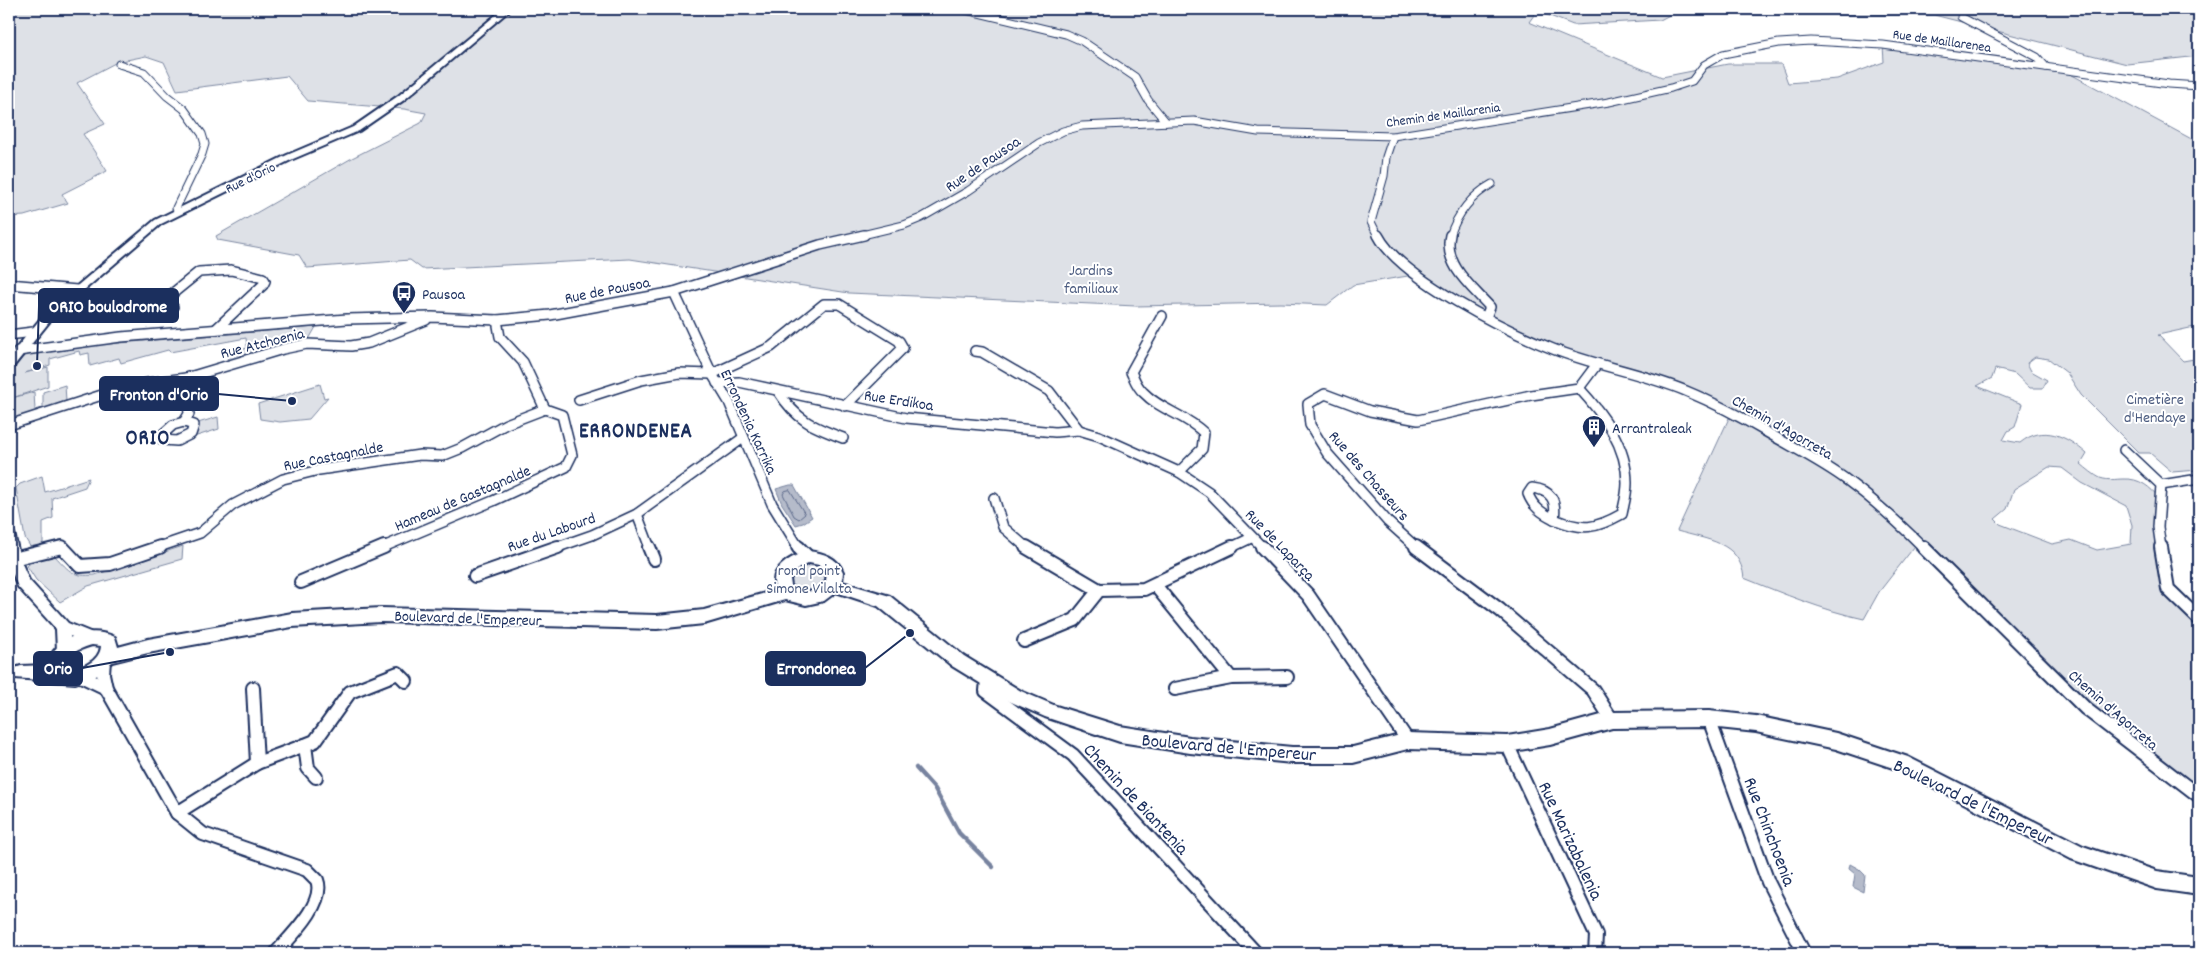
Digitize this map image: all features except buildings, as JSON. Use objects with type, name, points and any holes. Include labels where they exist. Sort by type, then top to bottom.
[{"type":"main road","points":[[787,593],[782,586],[781,577],[792,564],[808,557],[822,558],[832,564],[836,574],[832,585]]},
{"type":"main road","name":"Boulevard de l'Empereur","points":[[79,675],[92,670],[107,654],[292,620],[381,615],[657,622],[704,618],[787,593],[798,598],[813,598],[824,593],[832,585],[884,601],[958,661],[1015,696],[1060,715],[1120,734],[1156,740],[1292,755],[1353,755],[1408,740],[1507,744],[1550,737],[1612,720],[1709,719],[1756,724],[1836,741],[1899,762],[2078,853],[2158,880],[2199,886]]},
{"type":"main road","points":[[15,674],[60,660],[77,643],[90,638],[105,639],[107,654]]},
{"type":"main road","points":[[60,660],[62,677],[79,675]]},
{"type":"street","name":"Rue d'Orio","points":[[9,364],[33,332],[77,290],[147,230],[177,211],[356,129],[407,93],[507,9]]},
{"type":"street","points":[[962,9],[1066,34],[1082,41],[1135,77],[1148,100],[1166,122]]},
{"type":"street","points":[[1961,17],[2037,58],[2046,67]]},
{"type":"street","name":"Rue de Maillarenea","points":[[1692,81],[1704,65],[1723,54],[1778,42],[1811,41],[1883,45],[2169,84],[2199,86]]},
{"type":"street","points":[[118,64],[144,72],[167,96],[184,109],[202,134],[205,144],[202,154],[176,208],[177,211]]},
{"type":"street","name":"Chemin de Maillarenia","points":[[1166,122],[1194,121],[1258,132],[1393,136],[1608,102],[1671,88],[1692,81]]},
{"type":"street","name":"Rue de Pausoa","points":[[18,351],[122,337],[348,319],[432,317],[497,320],[550,315],[674,292],[820,245],[904,225],[921,218],[968,191],[1024,152],[1063,131],[1082,126],[1166,122]]},
{"type":"street","name":"Chemin d'Agorreta","points":[[1393,136],[1386,157],[1384,176],[1372,222],[1382,243],[1409,269],[1443,293],[1486,317],[1553,349],[1685,390],[1734,413],[1847,480],[1905,529],[2086,709],[2199,796]]},
{"type":"street","points":[[1486,317],[1490,307],[1465,280],[1452,261],[1449,239],[1465,206],[1477,192],[1492,184]]},
{"type":"street","points":[[173,307],[162,305],[162,302],[199,272],[212,269],[235,271],[263,278],[263,285],[216,330]]},
{"type":"street","points":[[9,284],[77,290]]},
{"type":"street","name":"Errondenia Karrika","points":[[674,292],[714,379],[728,402],[772,504],[795,544],[808,557]]},
{"type":"street","points":[[714,379],[771,347],[824,304],[840,304],[900,341],[903,348],[845,406]]},
{"type":"street","points":[[1162,316],[1142,349],[1131,372],[1141,391],[1157,404],[1193,422],[1204,433],[1202,449],[1179,472]]},
{"type":"street","name":"Rue Atchoenia","points":[[9,426],[108,393],[147,383],[186,378],[307,344],[351,346],[369,343],[432,317]]},
{"type":"street","points":[[497,320],[500,337],[523,362],[545,409]]},
{"type":"street","points":[[9,335],[33,332]]},
{"type":"street","points":[[974,351],[982,352],[1048,391],[1079,430]]},
{"type":"street","points":[[1554,519],[1571,527],[1599,528],[1622,514],[1627,481],[1620,447],[1602,412],[1579,388],[1597,364]]},
{"type":"street","name":"Rue Erdikoa","points":[[579,400],[641,380],[679,373],[739,382],[906,418],[1055,432],[1079,430]]},
{"type":"street","points":[[184,422],[189,414],[186,378]]},
{"type":"street","name":"Rue des Chasseurs","points":[[1579,388],[1531,395],[1418,420],[1370,410],[1325,394],[1308,404],[1310,425],[1327,454],[1388,522],[1425,555],[1500,610],[1593,690],[1612,720]]},
{"type":"street","points":[[778,391],[786,405],[806,424],[843,438]]},
{"type":"street","name":"Rue Castagnalde","points":[[11,560],[62,547],[80,566],[110,564],[200,533],[234,505],[283,479],[319,470],[411,456],[420,455],[432,458],[459,450],[500,427],[545,409]]},
{"type":"street","name":"Hameau de Gastagnalde","points":[[302,582],[566,467],[572,454],[562,415],[545,409]]},
{"type":"street","name":"Rue de Laparça","points":[[1079,430],[1099,436],[1179,472],[1209,492],[1251,538],[1308,595],[1408,740]]},
{"type":"street","name":"Rue du Labourd","points":[[475,576],[592,535],[637,514],[743,438]]},
{"type":"street","points":[[2124,450],[2161,485]]},
{"type":"street","points":[[2161,485],[2199,479]]},
{"type":"street","points":[[2161,485],[2158,527],[2168,589],[2199,619]]},
{"type":"street","points":[[994,498],[1003,527],[1027,548],[1099,590],[1144,589],[1251,538]]},
{"type":"street","points":[[637,514],[654,559]]},
{"type":"street","points":[[9,536],[11,560],[24,584],[63,627],[90,638]]},
{"type":"street","points":[[1155,585],[1231,678]]},
{"type":"street","points":[[1024,641],[1058,630],[1075,620],[1099,590]]},
{"type":"street","points":[[60,660],[63,627]]},
{"type":"street","points":[[107,654],[103,674],[106,688],[177,813],[202,834],[307,870],[314,876],[319,885],[316,900],[306,917],[276,953]]},
{"type":"street","points":[[177,813],[257,763],[316,741],[350,692],[398,674],[406,681]]},
{"type":"street","points":[[79,675],[106,688]]},
{"type":"street","points":[[1175,689],[1231,678],[1286,678]]},
{"type":"street","name":"Chemin de Biantenia","points":[[987,680],[986,691],[1073,756],[1256,953]]},
{"type":"street","points":[[254,688],[257,763]]},
{"type":"street","name":"Rue Chinchoenia","points":[[1709,719],[1768,882],[1804,953]]},
{"type":"street","name":"Rue Marizabalenia","points":[[1507,744],[1596,935],[1595,953]]},
{"type":"street","points":[[305,745],[308,768],[316,777]]},
{"type":"green space","points":[[9,9],[1676,9],[1679,10],[1660,20],[1573,25],[1537,11],[1529,22],[1662,77],[1728,64],[1781,64],[1788,83],[1837,79],[1884,62],[1883,45],[2061,69],[2199,143],[2199,326],[2158,335],[2183,361],[2199,358],[2199,470],[2172,472],[2150,453],[2139,453],[2081,395],[2067,373],[2049,359],[2035,357],[2027,363],[2031,371],[2047,380],[2043,388],[2030,388],[2015,374],[1995,369],[1992,378],[1977,386],[2022,404],[2015,427],[2008,431],[2003,440],[2020,443],[2029,437],[2046,433],[2063,438],[2087,454],[2081,464],[2095,475],[2106,479],[2135,480],[2148,487],[2160,499],[2158,527],[2168,589],[2199,619],[2199,796],[2086,709],[1918,542],[1879,592],[1864,619],[1788,596],[1744,578],[1736,556],[1729,549],[1710,540],[1677,531],[1729,418],[1772,439],[1846,484],[1914,538],[1880,506],[1847,480],[1734,413],[1685,390],[1553,349],[1486,317],[1408,276],[1353,285],[1327,305],[1281,303],[1136,306],[849,293],[630,259],[422,269],[410,260],[307,268],[299,255],[218,240],[216,236],[352,158],[421,123],[426,113],[404,109],[308,101],[287,76],[177,90],[164,62],[146,56],[117,62],[77,83],[105,124],[83,134],[107,171],[62,194],[68,203],[24,216],[9,217]],"holes":[[[2049,467],[2062,468],[2082,483],[2126,506],[2132,525],[2131,544],[2097,550],[2071,540],[2052,544],[2000,524],[1995,519],[2007,509],[2014,489]]]},
{"type":"green space","points":[[1721,9],[2192,9],[2199,13],[2199,56],[2127,64],[1934,15],[1740,15]]},
{"type":"green space","points":[[316,327],[308,341],[227,362],[228,354],[247,348],[246,338],[170,352],[168,350],[121,363],[119,358],[90,366],[89,353],[80,355],[79,351],[50,359],[50,365],[25,373],[48,367],[48,386],[12,398],[34,392],[35,410],[43,408],[43,392],[65,385],[66,401],[9,422],[9,376],[23,357],[31,354],[82,346]]},
{"type":"green space","points":[[320,384],[324,398],[328,397],[309,419],[280,422],[260,419],[258,404]]},
{"type":"green space","points":[[218,417],[219,429],[184,440],[198,427],[198,423]]},
{"type":"green space","points":[[42,476],[45,492],[89,478],[85,487],[52,498],[53,518],[43,522],[43,543],[40,546],[31,548],[25,538],[16,488],[20,484]]},
{"type":"green space","points":[[183,546],[182,559],[88,586],[60,602],[36,580],[27,566],[40,558],[55,556],[72,572],[82,575],[95,575]]},
{"type":"green space","name":"rond point Simone Vilalta","points":[[796,561],[832,564],[824,593],[787,593],[787,568]]},
{"type":"water","points":[[794,485],[812,517],[796,525],[782,504],[776,489]]},
{"type":"water","points":[[1850,864],[1865,875],[1863,892],[1853,887],[1855,874],[1849,869]]},
{"type":"waterway","points":[[916,768],[935,789],[959,833],[993,867]]},
{"type":"place","name":"Pausoa","points":[[404,314]]},
{"type":"place","name":"ORIO boulodrome","points":[[37,366]]},
{"type":"place","name":"Fronton d'Orio","points":[[292,401]]},
{"type":"place","name":"Arrantraleak","points":[[1594,448]]},
{"type":"place","name":"Errondonea","points":[[910,633]]},
{"type":"place","name":"Orio","points":[[170,652]]},
{"type":"district","name":"ERRONDENEA","points":[[636,430]]},
{"type":"district","name":"ORIO","points":[[148,437]]},
{"type":"park label","name":"Jardins familiaux","points":[[1091,278]]},
{"type":"park label","name":"Cimetière d'Hendaye","points":[[2155,407]]}]
